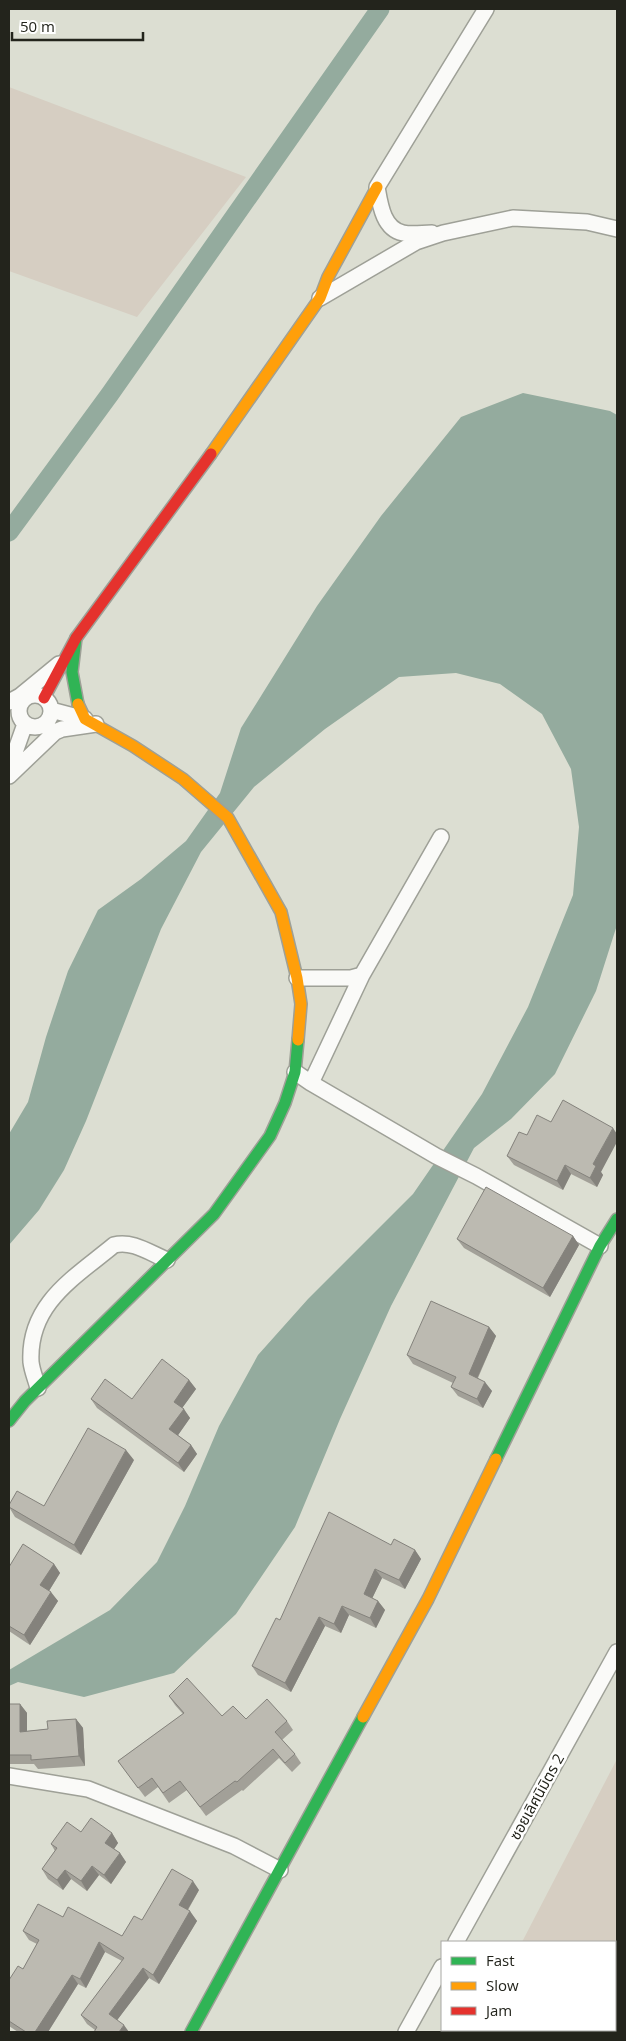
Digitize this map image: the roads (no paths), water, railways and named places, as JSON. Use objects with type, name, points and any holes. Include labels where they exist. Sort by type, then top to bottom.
[{"type":"street","points":[[15,712],[33,728],[41,727],[47,723],[51,717],[48,704],[65,658],[76,638],[191,482],[320,298],[328,277],[376,187],[486,9]]},
{"type":"street","points":[[376,187],[381,210],[391,227],[403,233],[443,233]]},
{"type":"street","points":[[320,298],[416,242],[443,233],[513,218],[588,222],[617,229]]},
{"type":"street","points":[[76,638],[72,672],[74,688],[80,709],[90,722]]},
{"type":"street","points":[[9,769],[15,712],[20,696],[65,658]]},
{"type":"street","points":[[9,1421],[38,1388],[214,1214],[245,1173],[270,1136],[295,1072],[301,1004],[282,912],[232,826],[221,811],[183,779],[90,722],[48,704],[37,695],[30,696],[24,700],[15,712]]},
{"type":"street","points":[[9,776],[55,732],[90,722]]},
{"type":"street","points":[[311,1083],[362,975],[441,837]]},
{"type":"street","points":[[297,978],[351,978],[362,975]]},
{"type":"street","points":[[295,1072],[436,1156],[476,1176],[600,1246]]},
{"type":"street","points":[[191,2032],[428,1599],[600,1246],[617,1219]]},
{"type":"street","points":[[38,1388],[31,1363],[32,1342],[40,1315],[55,1293],[114,1246],[122,1243],[131,1244],[167,1260]]},
{"type":"street","name":"ซอยเลิศนิมิตร 2","points":[[457,1941],[617,1652]]},
{"type":"street","points":[[9,1776],[88,1789],[234,1846],[280,1870]]},
{"type":"street","points":[[406,2032],[441,1969]]},
{"type":"waterway","points":[[9,532],[110,394],[380,9]]}]
